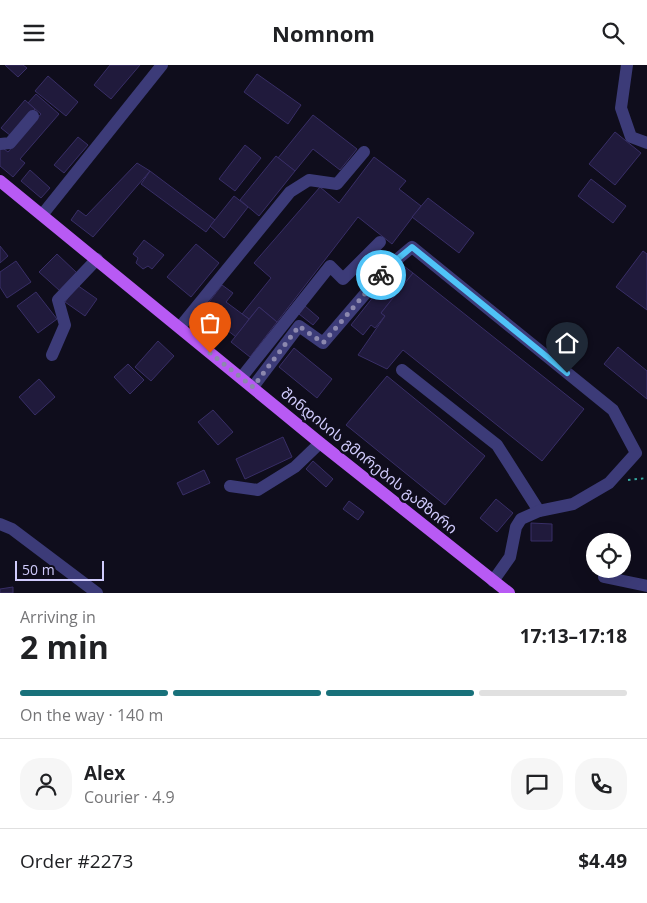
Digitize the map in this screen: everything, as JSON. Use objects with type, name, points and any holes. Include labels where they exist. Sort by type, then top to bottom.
[{"type":"main road","name":"შინდისის გმირების გამზირი","points":[[0,181],[320,443],[509,593]]},
{"type":"street","points":[[42,215],[162,65]]},
{"type":"street","points":[[627,65],[621,108],[631,137],[647,143]]},
{"type":"street","points":[[0,143],[10,143],[33,116]]},
{"type":"street","points":[[180,327],[290,192],[309,180],[337,184],[364,152]]},
{"type":"street","points":[[241,378],[330,266],[343,279],[380,242]]},
{"type":"street","points":[[253,387],[299,326],[323,343],[389,266],[412,247],[613,410],[636,453],[608,483],[573,504],[539,511],[521,519],[516,527],[510,557],[493,581]]},
{"type":"street","points":[[52,355],[65,325],[58,301],[97,259]]},
{"type":"street","points":[[402,370],[496,445],[539,511]]},
{"type":"street","points":[[230,486],[258,490],[295,467],[320,443]]},
{"type":"street","points":[[0,524],[12,529],[97,593]]},
{"type":"street","points":[[609,578],[647,586]]},
{"type":"building","points":[[5,65],[23,65],[27,68],[18,77]]},
{"type":"building","points":[[110,65],[140,65],[111,99],[94,85]]},
{"type":"building","points":[[257,74],[301,105],[288,124],[244,92]]},
{"type":"building","points":[[48,76],[78,102],[66,116],[35,91]]},
{"type":"building","points":[[36,94],[59,114],[20,159],[25,163],[13,177],[0,166],[0,146],[8,152],[41,114],[28,103]]},
{"type":"building","points":[[25,100],[35,109],[11,136],[1,128]]},
{"type":"building","points":[[313,115],[357,149],[340,170],[313,149],[295,171],[278,158]]},
{"type":"building","points":[[615,132],[641,153],[615,185],[589,164]]},
{"type":"building","points":[[78,137],[88,145],[64,173],[54,165]]},
{"type":"building","points":[[245,145],[261,158],[235,191],[219,179]]},
{"type":"building","points":[[276,156],[295,171],[259,216],[240,200]]},
{"type":"building","points":[[374,157],[406,181],[399,189],[421,206],[392,244],[358,217],[277,322],[259,307],[249,319],[242,314],[271,278],[254,263],[320,187],[339,203]]},
{"type":"building","points":[[137,163],[150,171],[93,237],[71,220],[78,210],[86,216]]},
{"type":"building","points":[[30,170],[50,188],[41,198],[21,181]]},
{"type":"building","points":[[150,171],[215,220],[206,232],[141,184]]},
{"type":"building","points":[[591,179],[626,206],[613,223],[578,196]]},
{"type":"building","points":[[234,196],[248,207],[224,238],[210,226]]},
{"type":"building","points":[[428,198],[474,233],[459,253],[412,217]]},
{"type":"building","points":[[144,240],[164,255],[152,269],[148,266],[143,269],[136,263],[138,258],[133,254]]},
{"type":"building","points":[[196,244],[219,263],[191,297],[167,277]]},
{"type":"building","points":[[0,246],[8,256],[0,263]]},
{"type":"building","points":[[643,251],[647,254],[647,310],[616,287]]},
{"type":"building","points":[[57,254],[77,273],[60,291],[39,272]]},
{"type":"building","points":[[16,261],[31,282],[7,298],[0,287],[0,272]]},
{"type":"building","points":[[400,263],[413,273],[381,313],[385,316],[375,328],[371,325],[363,335],[351,325]]},
{"type":"building","points":[[413,273],[584,409],[542,461],[403,350],[387,369],[358,355],[385,316],[381,313]]},
{"type":"building","points":[[77,285],[97,299],[85,316],[65,302]]},
{"type":"building","points":[[222,285],[233,293],[226,302],[249,319],[236,337],[213,319],[209,324],[202,318],[205,313],[202,311]]},
{"type":"building","points":[[36,292],[57,319],[38,333],[17,306]]},
{"type":"building","points":[[305,306],[319,318],[313,325],[299,314]]},
{"type":"building","points":[[259,307],[277,322],[250,357],[231,342]]},
{"type":"building","points":[[158,341],[174,356],[151,381],[135,367]]},
{"type":"building","points":[[618,347],[647,371],[647,399],[604,364]]},
{"type":"building","points":[[294,348],[332,379],[317,398],[279,367]]},
{"type":"building","points":[[128,364],[144,380],[130,394],[114,377]]},
{"type":"building","points":[[387,376],[485,456],[445,505],[346,425]]},
{"type":"building","points":[[39,379],[55,397],[35,415],[19,397]]},
{"type":"building","points":[[213,410],[233,432],[218,445],[198,422]]},
{"type":"building","points":[[283,437],[292,457],[245,479],[236,459]]},
{"type":"building","points":[[313,461],[333,479],[326,487],[306,469]]},
{"type":"building","points":[[204,470],[210,483],[183,495],[177,483]]},
{"type":"building","points":[[496,499],[513,513],[497,532],[480,518]]},
{"type":"building","points":[[349,501],[364,512],[358,520],[343,509]]},
{"type":"building","points":[[531,523],[552,524],[552,541],[531,541]]},
{"type":"building","points":[[13,587],[13,593],[0,593],[0,589]]},
{"type":"way so far","points":[[210,353],[253,387],[299,326],[323,343],[381,275]]},
{"type":"route","points":[[381,275],[412,247],[567,373]]}]
